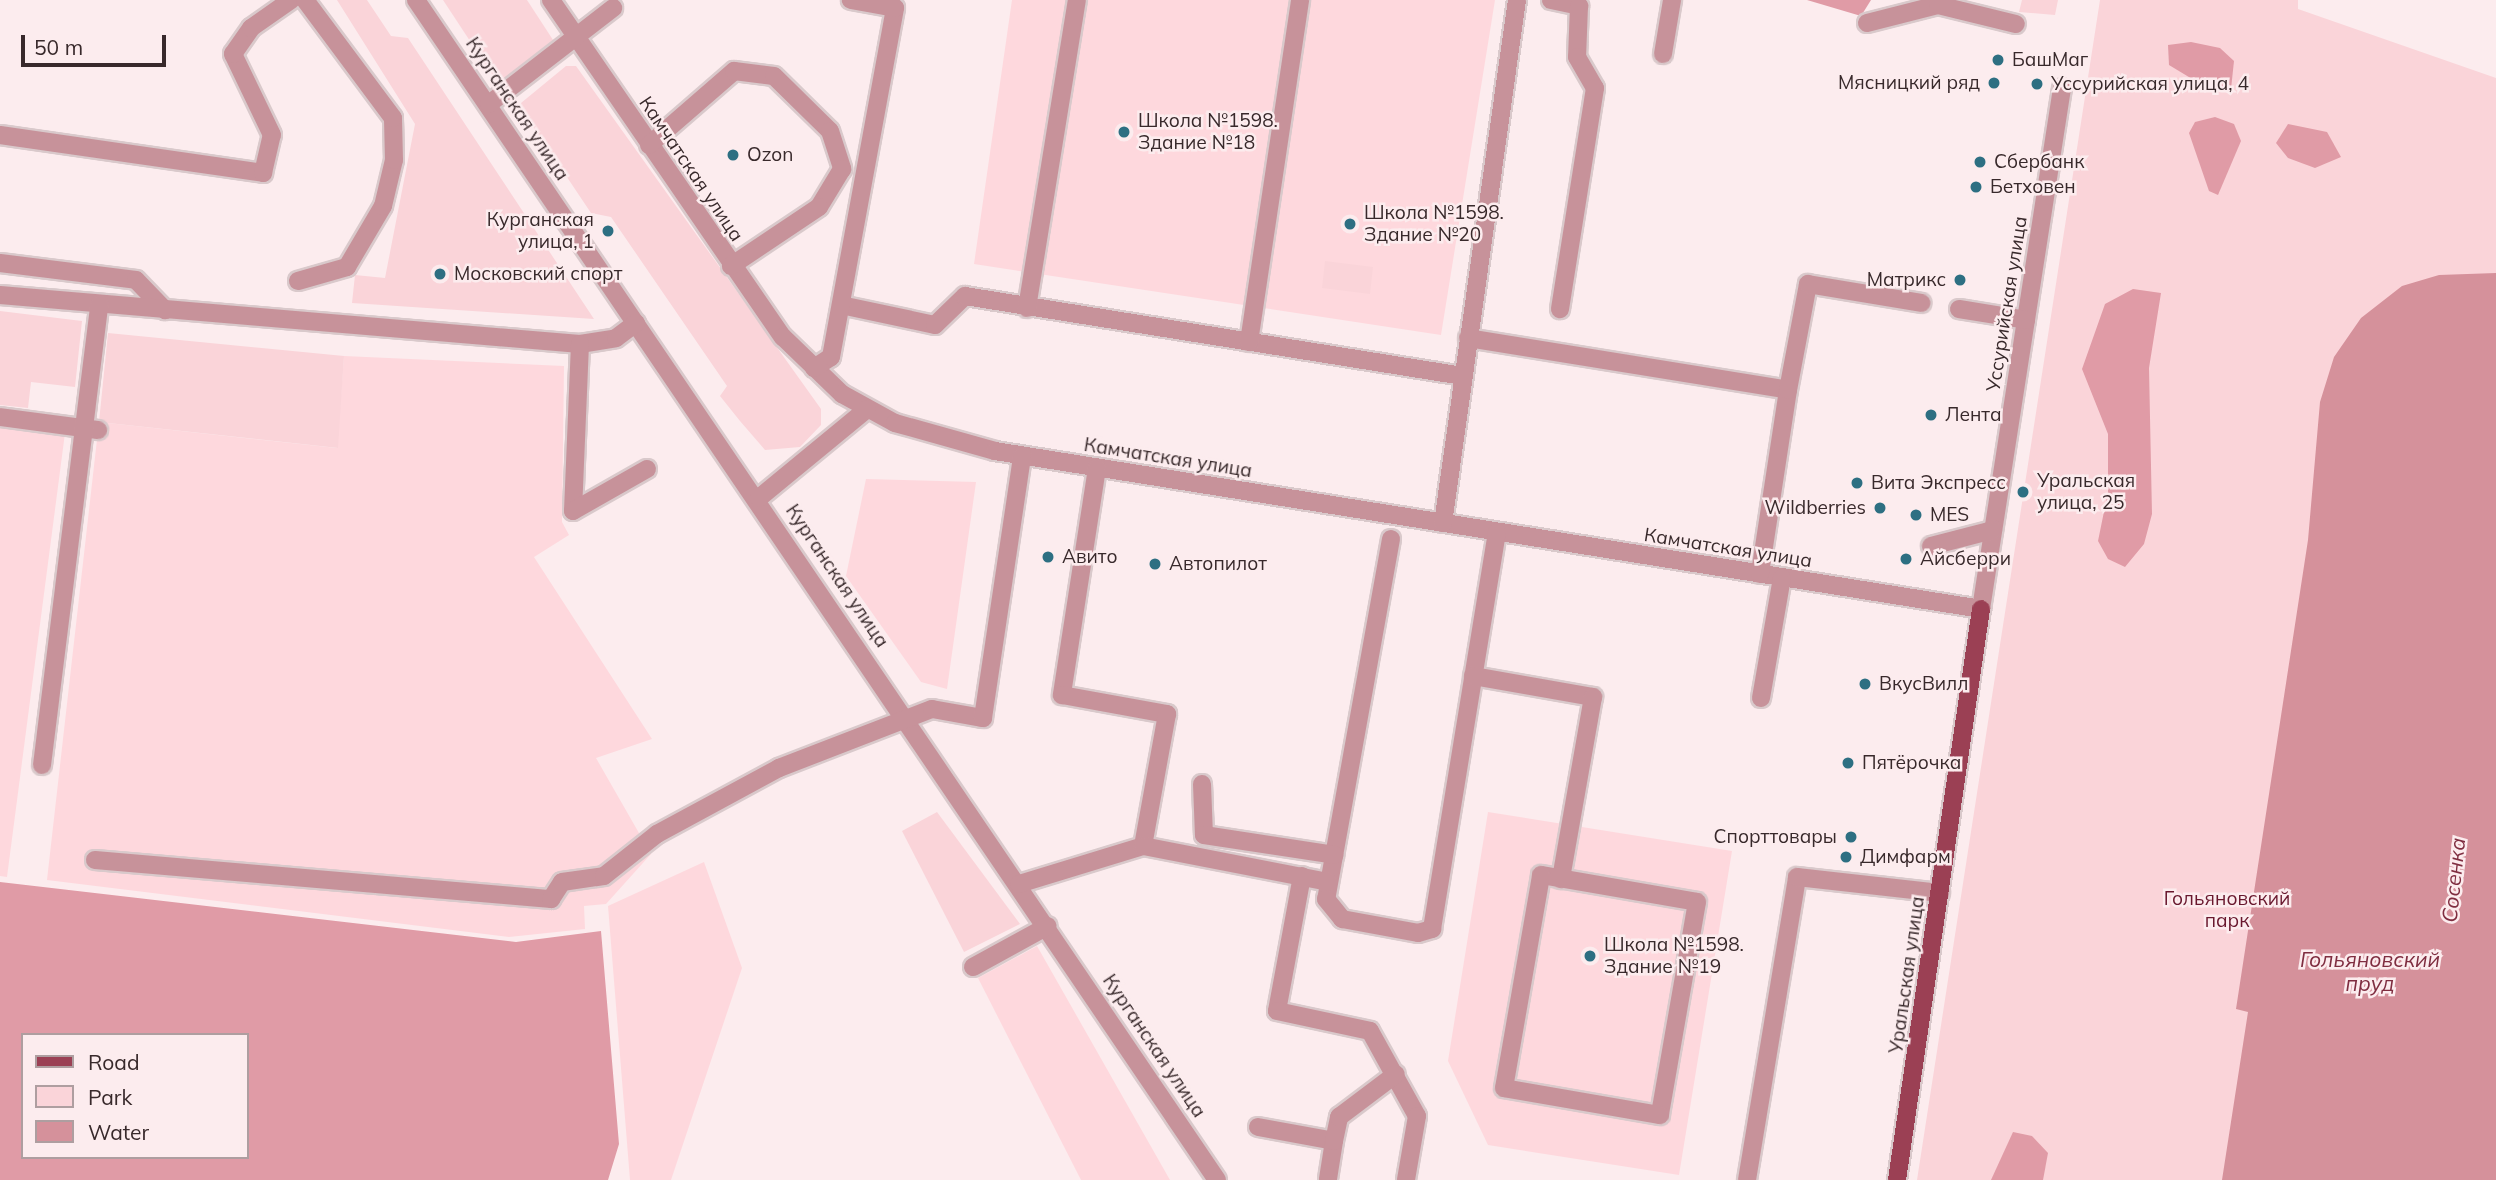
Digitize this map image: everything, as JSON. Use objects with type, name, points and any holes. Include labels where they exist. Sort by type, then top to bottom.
[{"type":"main road","name":"Уральская улица","points":[[1898,1180],[1981,610]]},
{"type":"street","points":[[0,135],[263,173],[272,135],[233,54],[251,28],[291,0]]},
{"type":"street","points":[[298,281],[347,267],[383,206],[394,160],[393,118],[305,0]]},
{"type":"street","name":"Курганская улица","points":[[416,0],[759,498],[1217,1180]]},
{"type":"street","name":"Камчатская улица","points":[[551,0],[731,266],[814,368],[867,409],[927,435],[1022,456],[1981,610]]},
{"type":"street","points":[[814,368],[831,357],[895,8],[851,0]]},
{"type":"street","points":[[1027,308],[1077,0]]},
{"type":"street","points":[[1249,342],[1300,0]]},
{"type":"street","points":[[1443,523],[1517,0]]},
{"type":"street","points":[[1550,0],[1579,6],[1577,57],[1595,88],[1560,309]]},
{"type":"street","points":[[1663,54],[1672,0]]},
{"type":"street","points":[[1867,23],[1938,5],[2016,24]]},
{"type":"street","points":[[489,104],[613,8]]},
{"type":"street","points":[[649,145],[734,71],[774,76],[830,131],[842,169],[820,207],[731,266]]},
{"type":"street","name":"Уссурийская улица","points":[[1981,610],[2062,88]]},
{"type":"street","points":[[0,263],[136,280],[165,310]]},
{"type":"street","points":[[1760,574],[1788,390],[1808,284],[1921,303]]},
{"type":"street","points":[[0,295],[580,344],[616,338],[636,323]]},
{"type":"street","points":[[841,305],[935,325],[965,296],[1463,376]]},
{"type":"street","points":[[43,765],[91,429],[99,305]]},
{"type":"street","points":[[1959,309],[2026,320]]},
{"type":"street","points":[[1468,338],[1788,390]]},
{"type":"street","points":[[580,344],[573,511],[647,469]]},
{"type":"street","points":[[759,498],[867,409]]},
{"type":"street","points":[[0,417],[91,429]]},
{"type":"street","points":[[95,860],[551,899],[562,882],[604,876],[657,834],[779,768],[910,722],[932,709],[983,718],[1022,456]]},
{"type":"street","points":[[1097,468],[1062,695],[1167,714],[1143,846]]},
{"type":"street","points":[[1931,546],[1993,530]]},
{"type":"street","points":[[1391,539],[1326,899],[1342,919],[1432,929],[1497,532]]},
{"type":"street","points":[[1761,698],[1782,578]]},
{"type":"street","points":[[1473,676],[1593,697],[1561,879]]},
{"type":"street","points":[[1202,784],[1204,835],[1334,855]]},
{"type":"street","points":[[1019,884],[1143,846],[1329,882]]},
{"type":"street","points":[[1541,875],[1561,879],[1697,902],[1660,1115],[1504,1088],[1541,875]]},
{"type":"street","points":[[1302,876],[1277,1011],[1370,1031],[1396,1074],[1416,1116],[1406,1180]]},
{"type":"street","points":[[1747,1180],[1797,877],[1940,893]]},
{"type":"street","points":[[973,967],[1048,926]]},
{"type":"street","points":[[1328,1180],[1339,1117],[1396,1074]]},
{"type":"street","points":[[1258,1127],[1334,1142]]},
{"type":"shaded area","points":[[1012,0],[1495,0],[1441,335],[974,264]]},
{"type":"shaded area","points":[[1807,0],[1871,0],[1861,16]]},
{"type":"shaded area","points":[[2191,42],[2220,48],[2234,61],[2231,89],[2212,91],[2169,65],[2168,45]]},
{"type":"shaded area","points":[[2215,117],[2234,124],[2241,141],[2218,195],[2209,191],[2189,133],[2195,122]]},
{"type":"shaded area","points":[[2288,124],[2327,132],[2341,157],[2315,168],[2288,158],[2276,143]]},
{"type":"shaded area","points":[[2133,289],[2161,293],[2149,368],[2152,514],[2144,544],[2125,567],[2108,559],[2098,541],[2108,492],[2108,434],[2082,369],[2105,304]]},
{"type":"shaded area","points":[[344,356],[564,366],[562,522],[569,535],[534,557],[652,739],[596,758],[651,854],[606,904],[584,906],[585,929],[509,937],[47,880],[99,422],[337,448]]},
{"type":"shaded area","points":[[0,423],[65,433],[7,877],[0,876]]},
{"type":"shaded area","points":[[866,479],[976,482],[947,689],[921,682],[846,576]]},
{"type":"shaded area","name":"Школа №1598. Здание №19","points":[[1488,812],[1732,851],[1679,1175],[1488,1145],[1448,1061]]},
{"type":"shaded area","points":[[704,862],[742,968],[671,1180],[630,1180],[608,906]]},
{"type":"shaded area","points":[[0,882],[516,942],[601,931],[619,1144],[608,1180],[0,1180]]},
{"type":"shaded area","points":[[1037,946],[1170,1180],[1081,1180],[978,978]]},
{"type":"shaded area","points":[[2013,1132],[2032,1136],[2048,1153],[2043,1180],[1991,1180]]},
{"type":"green space","points":[[337,0],[367,0],[391,36],[408,38],[594,319],[352,303],[355,275],[385,278],[415,124]]},
{"type":"green space","points":[[443,0],[527,0],[555,43],[507,81],[495,79]]},
{"type":"green space","points":[[2022,0],[2058,0],[2055,15],[2019,12]]},
{"type":"green space","name":"Гольяновcкий парк","points":[[2100,0],[2298,0],[2298,9],[2496,78],[2496,1180],[1917,1180]]},
{"type":"green space","points":[[566,66],[576,66],[821,409],[821,425],[800,447],[765,450],[740,421],[720,396],[727,386],[611,217],[591,213],[522,110],[521,103]]},
{"type":"green space","points":[[1325,261],[1373,267],[1370,294],[1322,288]]},
{"type":"green space","points":[[0,311],[82,321],[75,387],[31,382],[28,408],[0,405]]},
{"type":"green space","points":[[108,333],[344,356],[338,448],[99,422]]},
{"type":"green space","points":[[937,812],[1020,924],[964,952],[902,831]]},
{"type":"water","name":"Гольяновский пруд","points":[[2496,273],[2496,1180],[2222,1180],[2248,1012],[2236,1009],[2308,540],[2320,402],[2334,357],[2361,318],[2402,286],[2439,275]]},
{"type":"place","name":"БашМаг","points":[[1998,60]]},
{"type":"place","name":"Мясницкий ряд","points":[[1994,83]]},
{"type":"place","name":"Уссурийская улица, 4","points":[[2037,84]]},
{"type":"place","name":"Школа №1598. Здание №18","points":[[1124,132]]},
{"type":"place","name":"Ozon","points":[[733,155]]},
{"type":"place","name":"Сбербанк","points":[[1980,162]]},
{"type":"place","name":"Бетховен","points":[[1976,187]]},
{"type":"place","name":"Школа №1598. Здание №20","points":[[1350,224]]},
{"type":"place","name":"Курганская улица, 1","points":[[608,231]]},
{"type":"place","name":"Московский спорт","points":[[440,274]]},
{"type":"place","name":"Матрикс","points":[[1960,280]]},
{"type":"place","name":"Лента","points":[[1931,415]]},
{"type":"place","name":"Вита Экспресс","points":[[1857,483]]},
{"type":"place","name":"Уральская улица, 25","points":[[2023,492]]},
{"type":"place","name":"Wildberries","points":[[1880,508]]},
{"type":"place","name":"MES","points":[[1916,515]]},
{"type":"place","name":"Авито","points":[[1048,557]]},
{"type":"place","name":"Айсберри","points":[[1906,559]]},
{"type":"place","name":"Автопилот","points":[[1155,564]]},
{"type":"place","name":"ВкусВилл","points":[[1865,684]]},
{"type":"place","name":"Пятёрочка","points":[[1848,763]]},
{"type":"place","name":"Спорттовары","points":[[1851,837]]},
{"type":"place","name":"Димфарм","points":[[1846,857]]},
{"type":"place","name":"Школа №1598. Здание №19","points":[[1590,956]]},
{"type":"water label","name":"Сосенка","points":[[2453,880]]}]
